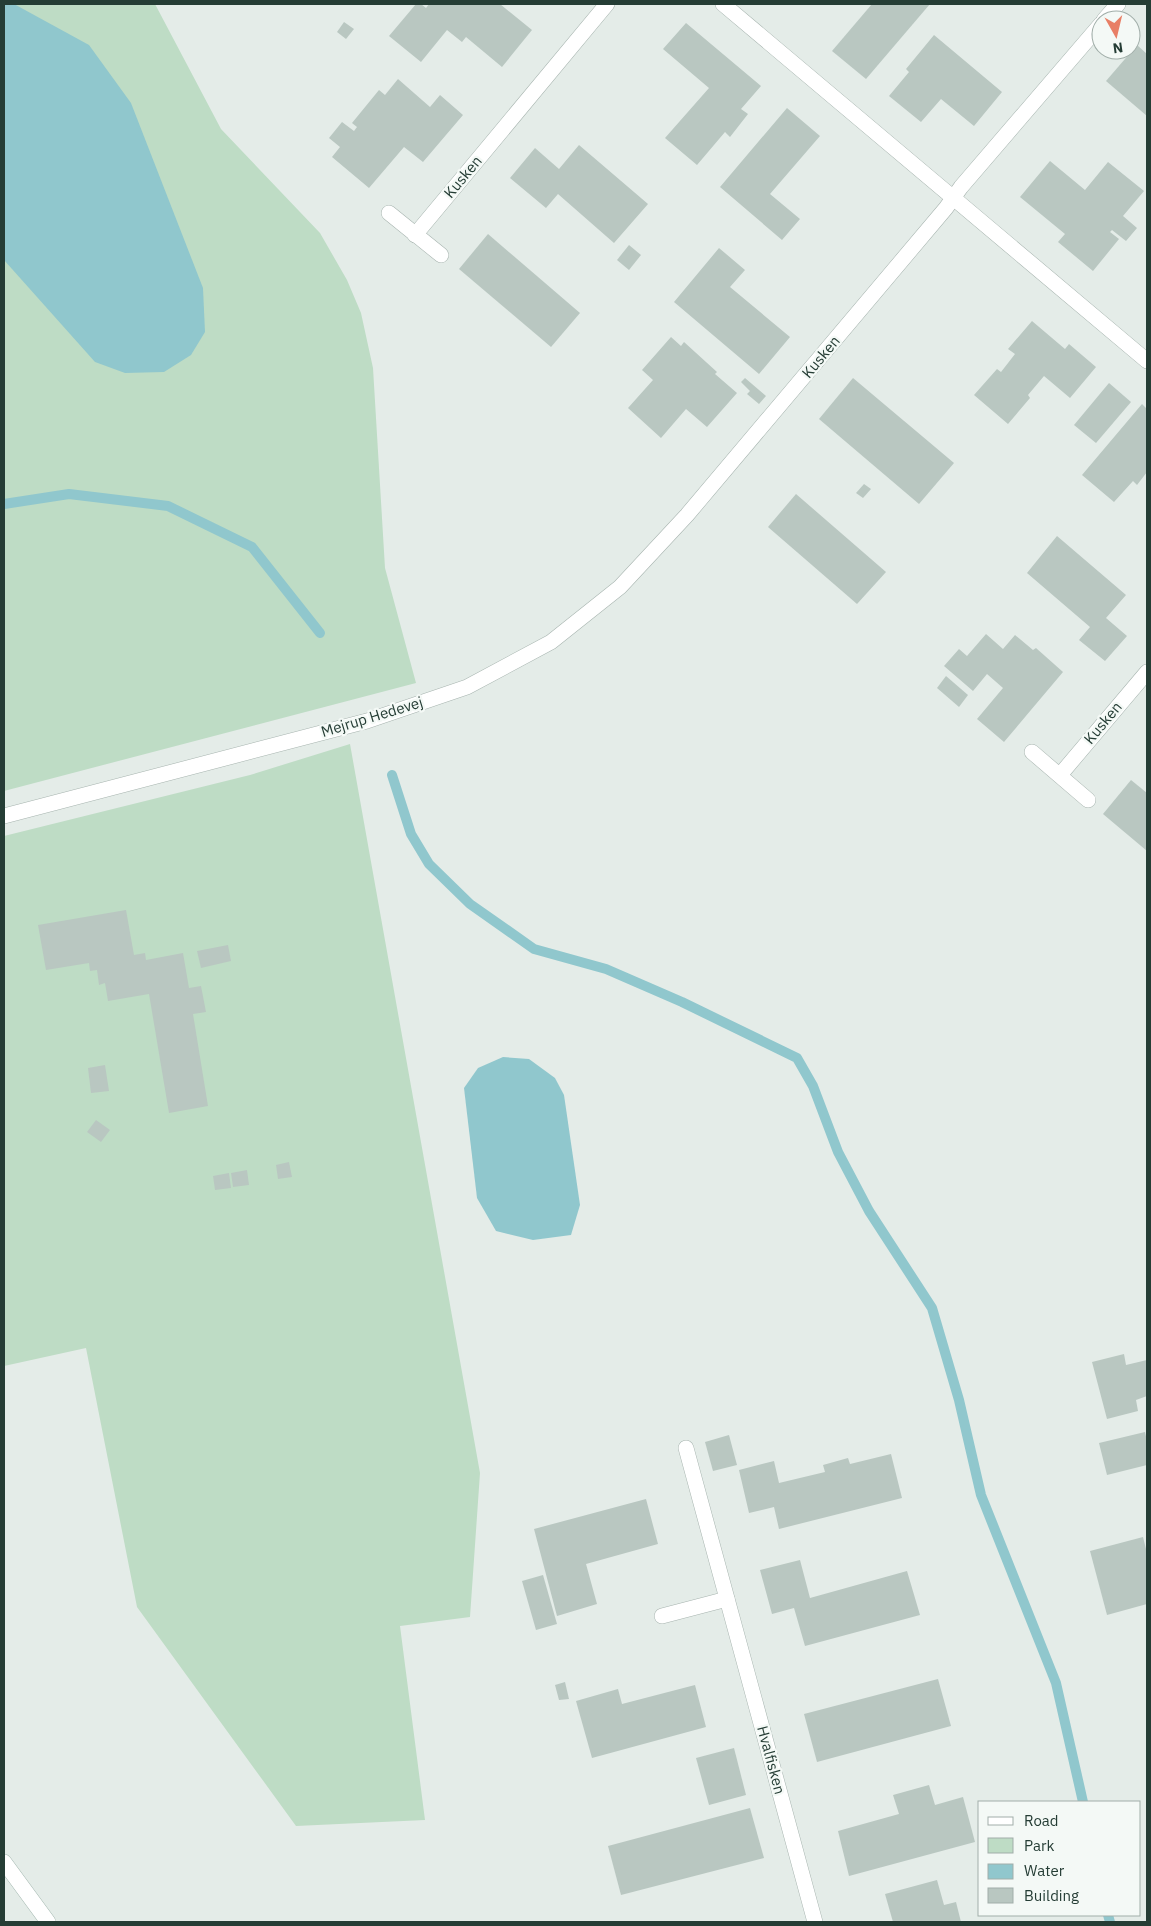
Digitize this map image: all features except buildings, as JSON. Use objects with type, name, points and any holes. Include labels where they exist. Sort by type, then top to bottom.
[{"type":"street","name":"Kusken","points":[[415,234],[607,4]]},
{"type":"street","points":[[723,4],[1147,361]]},
{"type":"street","name":"Kusken","points":[[687,515],[1091,36]]},
{"type":"street","points":[[389,213],[441,255]]},
{"type":"street","name":"Mejrup Hedevej","points":[[4,816],[367,721],[467,687],[552,642],[620,587],[687,515]]},
{"type":"street","name":"Kusken","points":[[1060,775],[1147,672]]},
{"type":"street","points":[[1032,752],[1088,800]]},
{"type":"street","name":"Hvalfisken","points":[[686,1448],[815,1922]]},
{"type":"street","points":[[662,1616],[727,1598]]},
{"type":"street","points":[[4,1862],[48,1922]]},
{"type":"green space","points":[[4,4],[155,4],[221,129],[320,233],[347,280],[361,313],[373,368],[385,568],[416,683],[4,791]]},
{"type":"green space","points":[[350,744],[480,1473],[470,1617],[400,1626],[425,1820],[296,1826],[137,1607],[86,1348],[4,1366],[4,836],[250,775]]},
{"type":"water","points":[[4,4],[14,4],[89,45],[131,103],[203,288],[205,332],[191,355],[164,372],[125,373],[95,362],[4,260]]},
{"type":"water","points":[[503,1057],[529,1059],[555,1078],[564,1095],[580,1205],[571,1235],[533,1240],[496,1231],[477,1198],[464,1088],[478,1068]]},
{"type":"waterway","points":[[4,504],[69,494],[168,506],[252,547],[320,633]]},
{"type":"waterway","points":[[392,775],[411,834],[429,864],[470,904],[534,949],[606,969],[682,1002],[797,1058],[813,1086],[838,1152],[869,1211],[932,1308],[959,1400],[981,1495],[1056,1683],[1083,1801]]},
{"type":"waterway","points":[[1108,1916],[1110,1922]]}]
